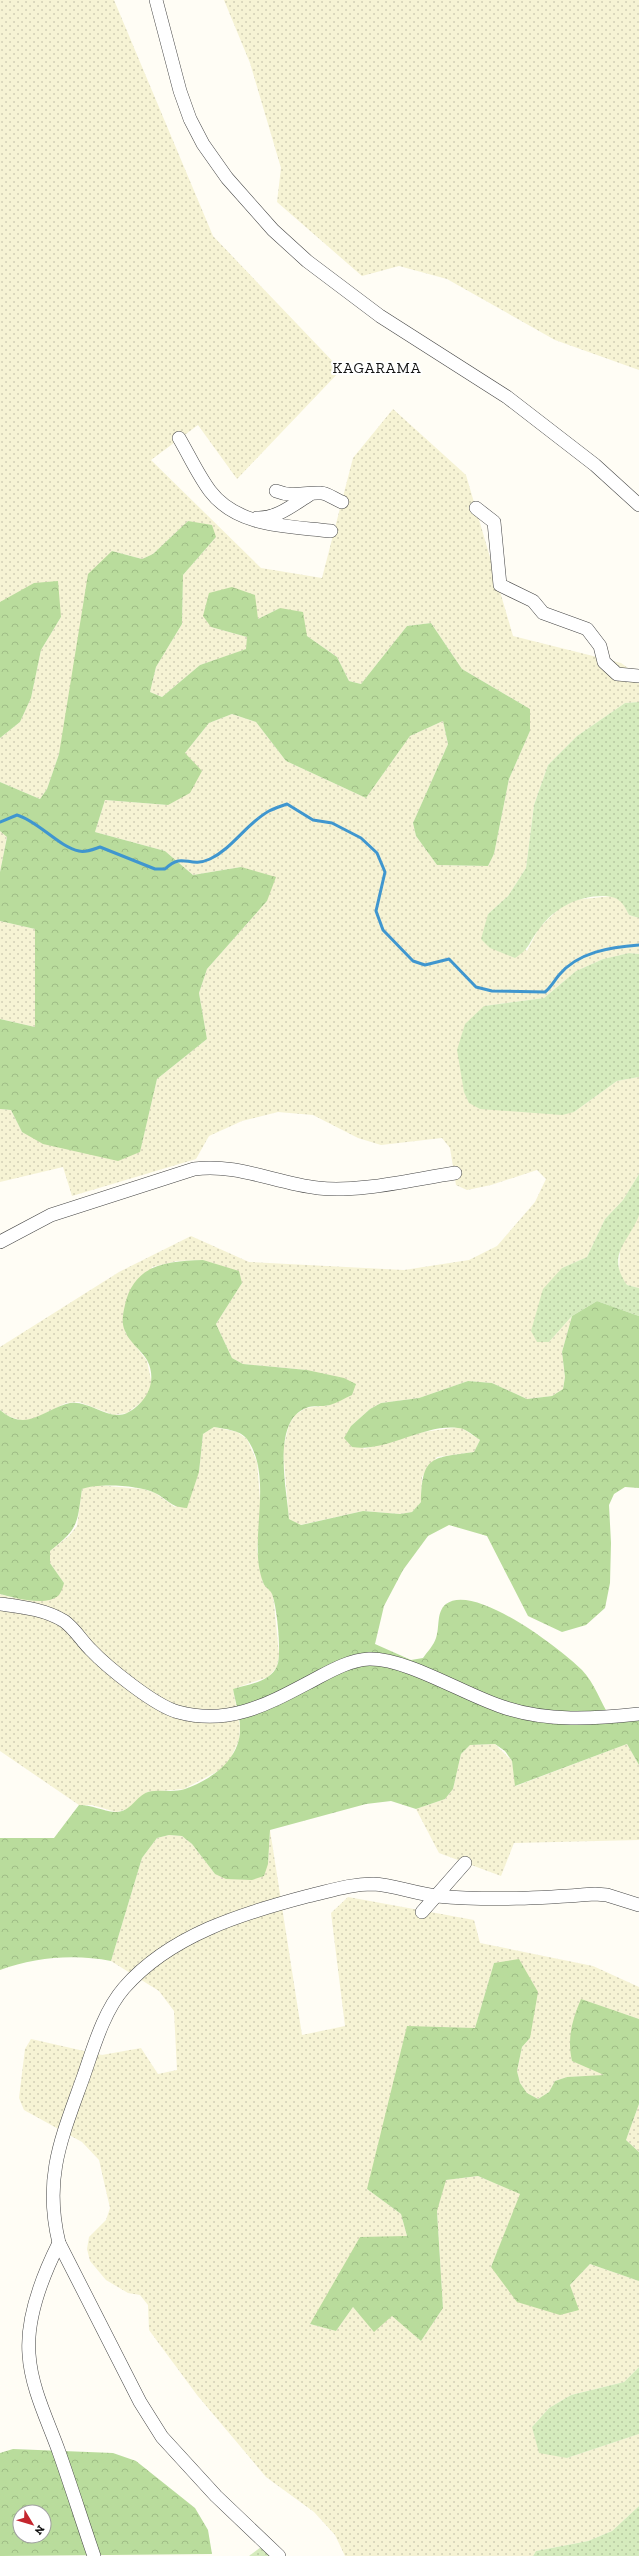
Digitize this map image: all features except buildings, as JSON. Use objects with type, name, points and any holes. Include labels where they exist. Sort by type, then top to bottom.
[{"type":"street","points":[[156,0],[180,91],[196,132],[227,178],[273,230],[307,261],[380,316],[507,397],[595,465],[639,504]]},
{"type":"street","points":[[179,438],[210,491],[224,505],[246,518],[331,531]]},
{"type":"street","points":[[276,491],[286,495],[309,495],[322,492],[342,502]]},
{"type":"street","points":[[246,518],[266,518],[285,510],[309,495]]},
{"type":"street","points":[[476,508],[494,522],[500,585],[533,601],[543,613],[588,629],[600,646],[604,662],[617,674],[639,676]]},
{"type":"street","points":[[0,1242],[51,1215],[194,1169],[213,1167],[239,1169],[318,1188],[354,1187],[455,1173]]},
{"type":"street","points":[[0,1604],[41,1611],[64,1622],[76,1631],[92,1651],[159,1704],[176,1712],[209,1718],[244,1713],[275,1700],[340,1666],[368,1659],[393,1663],[504,1708],[543,1716],[610,1718],[639,1714]]},
{"type":"street","points":[[422,1912],[465,1863]]},
{"type":"street","points":[[279,2556],[216,2496],[162,2437],[140,2402],[59,2243],[54,2221],[53,2174],[64,2132],[107,2015],[124,1989],[149,1965],[196,1934],[261,1908],[353,1885],[375,1884],[437,1896],[513,1899],[595,1894],[607,1895],[639,1905]]},
{"type":"street","points":[[59,2243],[44,2274],[36,2297],[28,2353],[43,2414],[59,2451],[94,2556]]},
{"type":"shaded area","points":[[0,0],[114,0],[213,236],[341,370],[237,479],[198,425],[151,460],[261,568],[322,578],[353,458],[393,409],[466,475],[513,636],[621,663],[639,676],[639,702],[625,703],[577,736],[548,765],[534,805],[526,868],[508,896],[488,914],[527,951],[539,928],[561,907],[573,900],[612,896],[623,902],[629,915],[639,918],[639,954],[629,953],[603,959],[576,971],[544,998],[484,1006],[574,1112],[617,1081],[639,1077],[639,1174],[623,1200],[605,1219],[587,1257],[562,1268],[549,1342],[572,1316],[562,1352],[565,1377],[563,1389],[552,1396],[527,1399],[492,1383],[468,1381],[419,1398],[381,1403],[370,1409],[351,1426],[364,1449],[423,1432],[460,1427],[480,1440],[474,1452],[437,1457],[422,1477],[421,1502],[412,1512],[400,1514],[363,1511],[300,1525],[289,1519],[283,1449],[289,1425],[295,1415],[306,1408],[330,1405],[307,1370],[243,1364],[232,1358],[216,1324],[242,1283],[203,1260],[177,1261],[152,1267],[125,1332],[147,1361],[152,1385],[147,1398],[127,1413],[114,1415],[79,1402],[66,1403],[32,1420],[20,1420],[8,1416],[0,1410],[0,1347],[119,1272],[191,1236],[249,1262],[404,1270],[469,1260],[497,1246],[535,1202],[546,1179],[537,1170],[491,1185],[467,1190],[456,1185],[450,1148],[442,1138],[381,1145],[358,1138],[313,1115],[278,1112],[242,1121],[209,1136],[196,1159],[72,1196],[63,1167],[0,1182],[0,1109],[11,1110],[22,1132],[140,1151],[157,1079],[207,1039],[199,993],[207,969],[267,901],[241,867],[193,875],[165,851],[95,832],[105,800],[168,805],[185,753],[209,723],[232,714],[256,722],[286,761],[366,798],[410,736],[443,721],[448,744],[413,823],[416,836],[437,865],[488,866],[494,854],[509,779],[530,731],[530,709],[462,669],[431,623],[407,626],[361,684],[349,681],[337,657],[307,636],[280,608],[258,619],[211,627],[247,637],[247,649],[200,665],[162,697],[150,692],[156,667],[182,624],[183,575],[216,537],[188,521],[153,554],[142,559],[112,551],[59,754],[47,789],[40,799],[0,782],[0,738],[20,722],[31,698],[41,650],[61,617],[0,602]]},
{"type":"shaded area","points":[[224,0],[639,0],[639,370],[555,340],[447,279],[399,266],[362,276],[277,202],[281,168],[250,63]]},
{"type":"shaded area","points":[[0,831],[7,836],[0,872]]},
{"type":"shaded area","points":[[0,921],[35,929],[35,1027],[0,1019]]},
{"type":"shaded area","points":[[639,1214],[639,1288],[627,1285],[619,1275],[620,1248]]},
{"type":"shaded area","points":[[214,1427],[237,1432],[247,1439],[257,1462],[261,1512],[257,1550],[263,1583],[272,1592],[279,1654],[277,1667],[268,1677],[233,1689],[240,1728],[239,1740],[228,1764],[218,1771],[184,1789],[147,1792],[128,1809],[116,1812],[92,1805],[79,1805],[0,1751],[0,1594],[12,1598],[64,1583],[50,1563],[50,1551],[69,1536],[77,1526],[82,1489],[94,1485],[143,1489],[155,1493],[175,1507],[199,1472],[203,1434]]},
{"type":"shaded area","points":[[495,1744],[512,1761],[516,1786],[627,1744],[639,1765],[639,1840],[514,1843],[501,1876],[439,1853],[416,1809],[445,1799],[453,1789],[461,1754],[470,1745]]},
{"type":"shaded area","points":[[270,1830],[302,2035],[345,2026],[331,1913],[348,1897],[474,1920],[480,1943],[593,1966],[639,1987],[639,2019],[581,2000],[605,2076],[567,2077],[555,2081],[549,2092],[538,2099],[527,2093],[520,2083],[517,2071],[522,2047],[530,2038],[494,1963],[475,2029],[367,2189],[401,2214],[407,2236],[310,2324],[336,2331],[353,2307],[374,2331],[392,2315],[421,2341],[443,2308],[437,2210],[445,2180],[478,2176],[521,2194],[491,2267],[578,2310],[570,2285],[590,2264],[639,2281],[639,2367],[624,2382],[571,2395],[549,2408],[532,2427],[567,2458],[639,2434],[639,2506],[612,2531],[588,2541],[536,2551],[533,2556],[345,2556],[335,2535],[314,2512],[266,2477],[197,2395],[149,2330],[148,2305],[140,2295],[128,2293],[106,2280],[90,2261],[87,2249],[89,2237],[106,2220],[110,2208],[99,2160],[82,2142],[24,2110],[19,2098],[25,2049],[31,2039],[102,2055],[141,2048],[158,2074],[177,2070],[174,2011],[159,1991],[111,1961],[142,1858],[157,1838],[169,1835],[182,1836],[192,1844],[215,1874],[268,1864]]},
{"type":"shaded area","points":[[639,2104],[639,2152],[626,2140]]},
{"type":"green space","points":[[188,521],[212,525],[216,537],[183,575],[182,624],[156,667],[150,692],[162,697],[200,665],[246,649],[247,637],[211,627],[203,616],[209,593],[232,587],[255,595],[258,619],[280,608],[303,612],[307,636],[337,657],[349,681],[361,684],[407,626],[431,623],[462,669],[530,709],[530,731],[509,779],[494,854],[488,866],[437,865],[416,836],[413,823],[448,744],[443,721],[410,736],[366,798],[286,761],[256,722],[232,714],[209,723],[185,753],[202,771],[190,793],[168,805],[105,800],[95,832],[165,851],[193,875],[241,867],[276,877],[267,901],[207,969],[199,993],[207,1039],[157,1079],[140,1152],[118,1161],[43,1144],[22,1132],[11,1110],[0,1109],[0,1019],[35,1027],[35,929],[0,921],[0,872],[7,837],[0,831],[0,782],[40,799],[47,789],[59,754],[88,574],[112,551],[142,559],[153,554]]},
{"type":"green space","points":[[58,581],[61,617],[41,650],[31,698],[20,722],[0,738],[0,602],[34,583]]},
{"type":"green space","points":[[639,702],[639,918],[629,915],[622,903],[613,897],[603,896],[584,898],[567,904],[546,921],[536,933],[527,948],[515,958],[490,948],[481,939],[488,914],[508,896],[526,868],[534,805],[548,765],[577,736],[625,703]]},
{"type":"green space","points":[[629,953],[639,954],[639,1077],[617,1081],[574,1112],[562,1115],[480,1109],[469,1103],[464,1092],[457,1050],[465,1024],[484,1006],[544,998],[576,971],[603,959]]},
{"type":"green space","points":[[639,1174],[639,1215],[621,1248],[618,1265],[627,1285],[639,1288],[639,1316],[597,1301],[572,1316],[549,1342],[537,1342],[531,1331],[543,1289],[562,1268],[587,1257],[605,1219],[623,1200]]},
{"type":"green space","points":[[203,1260],[239,1271],[242,1283],[216,1324],[232,1358],[243,1364],[307,1370],[344,1378],[356,1384],[352,1395],[330,1405],[306,1408],[295,1415],[288,1427],[285,1441],[284,1475],[289,1519],[301,1525],[363,1511],[400,1514],[412,1512],[421,1502],[424,1475],[427,1467],[439,1458],[474,1452],[480,1440],[464,1429],[445,1428],[431,1430],[378,1446],[365,1448],[352,1447],[344,1438],[351,1426],[370,1409],[381,1403],[419,1398],[468,1381],[492,1383],[527,1399],[552,1396],[563,1389],[565,1377],[562,1352],[572,1316],[597,1301],[639,1316],[639,1488],[625,1487],[614,1494],[609,1505],[611,1543],[610,1583],[605,1608],[586,1625],[562,1632],[528,1616],[487,1536],[449,1525],[428,1536],[403,1570],[384,1606],[375,1644],[411,1660],[423,1658],[435,1641],[439,1615],[446,1604],[459,1600],[476,1602],[496,1610],[517,1621],[538,1635],[582,1670],[594,1686],[610,1717],[639,1714],[639,1765],[627,1744],[515,1786],[512,1761],[505,1751],[495,1744],[470,1745],[461,1754],[453,1789],[445,1799],[416,1809],[391,1801],[366,1804],[270,1830],[268,1864],[264,1876],[252,1880],[226,1879],[215,1874],[192,1844],[182,1836],[169,1835],[157,1838],[142,1858],[111,1961],[69,1957],[55,1958],[27,1962],[0,1970],[0,1838],[54,1838],[79,1805],[120,1812],[125,1810],[148,1792],[185,1789],[205,1780],[223,1767],[230,1759],[239,1739],[239,1718],[233,1689],[264,1679],[274,1671],[277,1666],[279,1641],[276,1609],[272,1594],[264,1584],[259,1566],[259,1472],[255,1455],[247,1439],[232,1430],[214,1427],[203,1434],[199,1472],[187,1508],[177,1506],[155,1493],[139,1488],[98,1486],[82,1489],[79,1510],[72,1531],[50,1551],[50,1563],[64,1583],[59,1595],[54,1599],[39,1601],[0,1594],[0,1410],[9,1416],[25,1420],[41,1415],[57,1407],[74,1403],[119,1415],[134,1409],[149,1391],[151,1376],[147,1360],[129,1339],[124,1328],[123,1315],[129,1291],[144,1273],[154,1268],[177,1262]]},
{"type":"green space","points":[[519,1959],[538,1992],[530,2038],[522,2047],[517,2071],[520,2083],[527,2093],[538,2099],[549,2092],[555,2081],[567,2077],[604,2075],[572,2061],[570,2045],[571,2029],[581,1999],[639,2019],[639,2104],[626,2140],[639,2152],[639,2281],[590,2264],[570,2285],[579,2310],[560,2315],[517,2302],[491,2267],[520,2194],[478,2176],[446,2180],[437,2211],[443,2308],[421,2341],[392,2316],[374,2332],[353,2307],[336,2331],[310,2324],[360,2237],[407,2236],[401,2214],[367,2189],[407,2026],[475,2028],[494,1963]]},
{"type":"green space","points":[[639,2367],[639,2434],[567,2458],[539,2453],[532,2427],[549,2408],[571,2395],[624,2382]]},
{"type":"green space","points":[[13,2449],[113,2453],[136,2461],[195,2508],[208,2530],[212,2554],[0,2556],[0,2453]]},
{"type":"green space","points":[[639,2506],[639,2556],[533,2556],[536,2551],[588,2541],[612,2531]]},
{"type":"green space","points":[[265,2544],[279,2556],[249,2556]]},
{"type":"waterway","points":[[0,822],[17,815],[33,823],[71,849],[84,852],[100,847],[155,869],[165,869],[177,861],[203,862],[210,859],[226,849],[261,816],[271,810],[287,804],[313,820],[332,823],[361,838],[377,853],[385,872],[376,911],[383,930],[413,961],[425,965],[449,959],[476,987],[492,991],[545,992],[567,967],[585,956],[606,949],[639,945]]},
{"type":"district","name":"KAGARAMA","points":[[377,368]]}]
